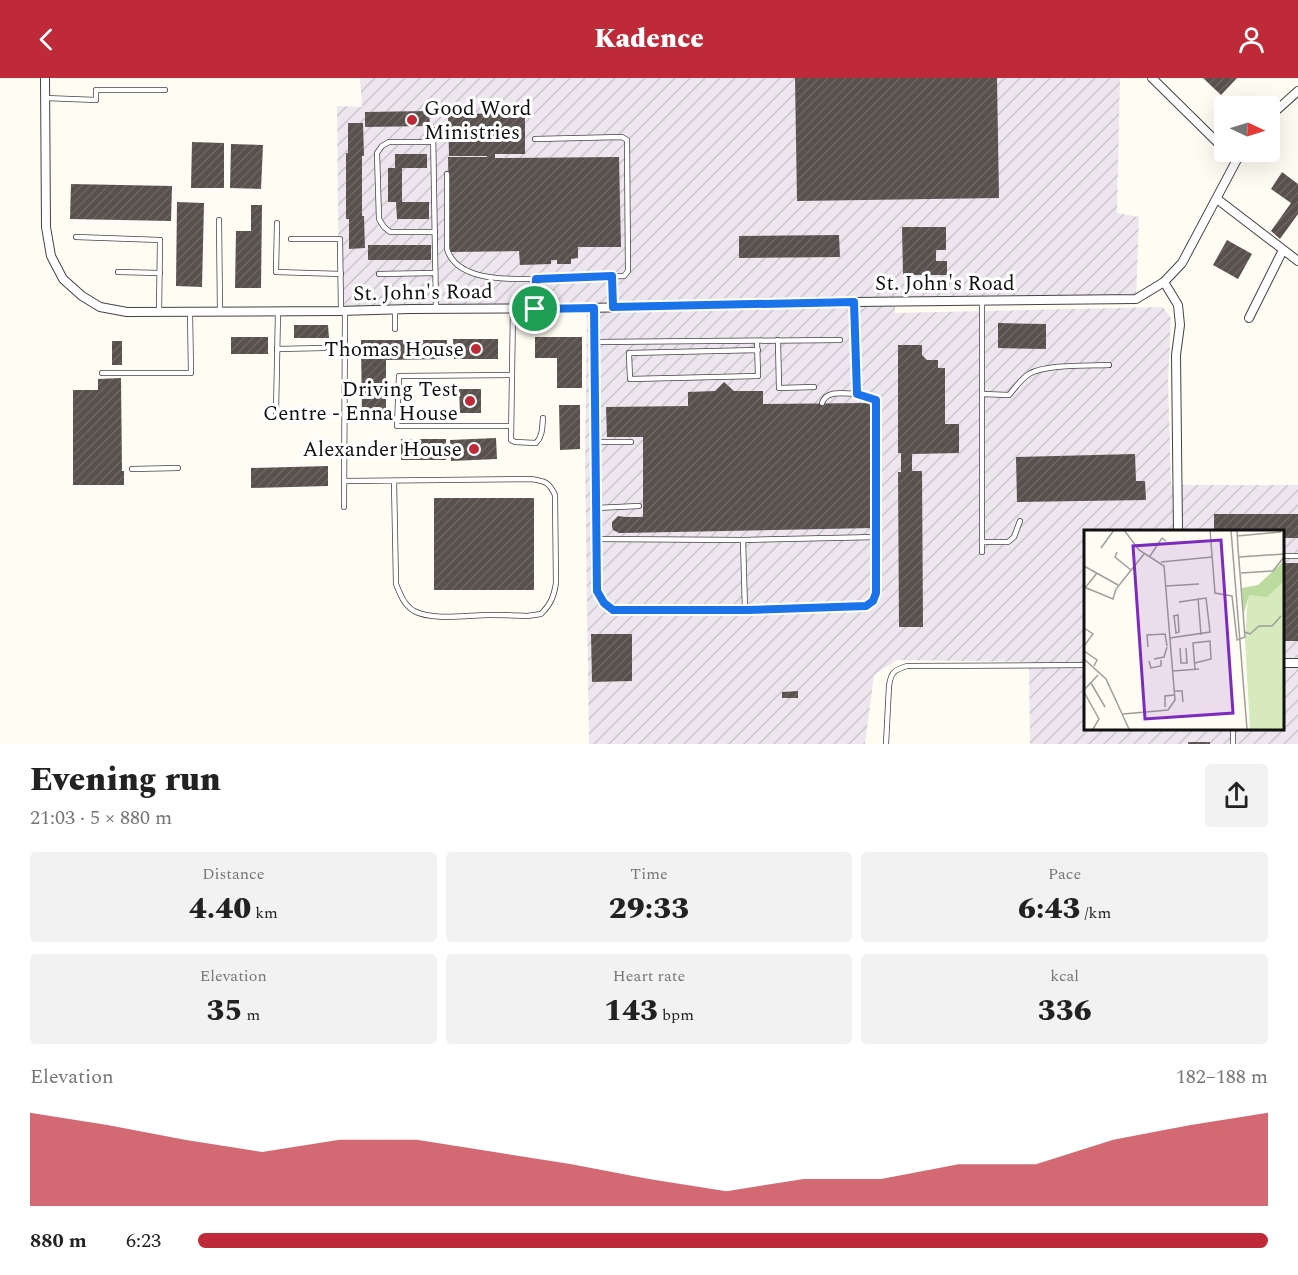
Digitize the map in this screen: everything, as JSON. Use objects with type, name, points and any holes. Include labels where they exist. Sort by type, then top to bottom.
[{"type":"street","name":"St. John's Road","points":[[45,78],[46,227],[51,256],[63,279],[82,296],[100,307],[127,312],[535,309],[1136,299],[1164,282],[1182,263],[1217,199],[1233,162]]},
{"type":"street","points":[[1152,78],[1214,139]]},
{"type":"street","points":[[1280,107],[1298,91]]},
{"type":"street","points":[[1217,199],[1298,261]]},
{"type":"street","points":[[1249,318],[1283,250]]},
{"type":"street","points":[[1164,282],[1178,305],[1180,325],[1176,355],[1178,530]]},
{"type":"lane","points":[[45,98],[96,100],[96,90],[165,90]]},
{"type":"lane","points":[[433,130],[436,309]]},
{"type":"lane","points":[[447,174],[447,249],[449,256],[469,273],[480,276],[536,279],[624,276],[628,271],[627,140],[622,137],[535,139]]},
{"type":"lane","points":[[433,142],[389,142],[377,153],[379,219],[384,227],[390,232],[435,231]]},
{"type":"lane","points":[[219,220],[220,312]]},
{"type":"lane","points":[[277,223],[276,272],[341,274]]},
{"type":"lane","points":[[76,237],[160,240],[159,313]]},
{"type":"lane","points":[[291,239],[340,239],[343,311],[344,507]]},
{"type":"lane","points":[[118,272],[160,273]]},
{"type":"lane","points":[[379,274],[435,273]]},
{"type":"lane","points":[[612,276],[613,307]]},
{"type":"lane","points":[[535,309],[536,279]]},
{"type":"lane","points":[[854,302],[857,394]]},
{"type":"lane","points":[[982,302],[982,552]]},
{"type":"lane","points":[[594,308],[597,591],[604,603],[613,610],[745,610],[866,606],[873,601],[876,593],[877,537],[876,400],[857,394],[829,394],[824,398],[822,404]]},
{"type":"lane","points":[[395,309],[395,329]]},
{"type":"lane","points":[[513,309],[511,440],[536,443],[542,431],[543,418]]},
{"type":"lane","points":[[276,413],[278,312]]},
{"type":"lane","points":[[102,374],[191,373],[190,313]]},
{"type":"lane","points":[[757,340],[758,376],[630,379],[629,353],[758,351]]},
{"type":"lane","points":[[778,340],[779,388],[814,387]]},
{"type":"lane","points":[[595,342],[840,340]]},
{"type":"lane","points":[[278,349],[324,348]]},
{"type":"lane","points":[[982,394],[1009,395],[1029,374],[1041,369],[1109,365]]},
{"type":"lane","points":[[511,426],[397,426],[399,376],[512,375]]},
{"type":"lane","points":[[596,442],[631,442]]},
{"type":"lane","points":[[132,469],[178,468]]},
{"type":"lane","points":[[345,481],[531,479],[544,481],[551,486],[555,495],[556,583],[555,595],[548,607],[541,614],[527,616],[441,616],[424,615],[415,611],[401,597],[396,584],[394,481]]},
{"type":"lane","points":[[596,508],[639,506]]},
{"type":"lane","points":[[982,542],[1008,542],[1014,537],[1020,521]]},
{"type":"lane","points":[[597,539],[743,540],[877,537]]},
{"type":"lane","points":[[743,540],[745,610]]},
{"type":"lane","points":[[886,744],[890,676],[896,669],[908,666],[1084,665]]},
{"type":"shaded area","points":[[360,78],[1120,78],[1117,213],[1139,217],[1136,299],[895,302],[895,313],[1163,307],[1171,318],[1168,382],[1171,485],[1298,485],[1298,744],[1030,744],[1029,662],[897,660],[874,675],[865,744],[589,744],[585,459],[587,309],[339,311],[337,106],[362,107]]},
{"type":"building","points":[[795,78],[997,78],[999,198],[797,201]]},
{"type":"building","points":[[1203,78],[1237,78],[1221,95]]},
{"type":"building","points":[[429,111],[430,126],[365,127],[365,112]]},
{"type":"building","points":[[525,113],[525,154],[495,154],[495,158],[619,157],[621,247],[578,247],[578,258],[571,259],[571,264],[557,264],[557,260],[551,260],[551,264],[520,265],[519,251],[450,252],[448,157],[487,156],[449,156],[448,114]]},
{"type":"building","points":[[348,123],[363,123],[362,216],[364,216],[365,248],[349,249],[349,219],[346,219]]},
{"type":"building","points":[[192,142],[224,143],[224,188],[191,188]]},
{"type":"building","points":[[231,144],[263,145],[261,189],[230,188]]},
{"type":"building","points":[[395,154],[427,154],[427,168],[402,168],[402,202],[429,202],[429,219],[397,219],[396,202],[388,202],[388,168],[395,168]]},
{"type":"building","points":[[1282,172],[1298,184],[1298,214],[1280,239],[1271,231],[1291,203],[1271,189]]},
{"type":"building","points":[[71,184],[172,186],[171,221],[70,219]]},
{"type":"building","points":[[177,202],[204,203],[202,287],[176,286]]},
{"type":"building","points":[[251,205],[262,205],[261,288],[235,288],[236,231],[251,231]]},
{"type":"building","points":[[902,227],[946,227],[946,250],[936,250],[936,261],[947,261],[947,275],[903,275]]},
{"type":"building","points":[[839,235],[840,257],[739,258],[739,236]]},
{"type":"building","points":[[1227,240],[1252,254],[1238,279],[1213,265]]},
{"type":"building","points":[[368,245],[431,245],[431,260],[368,260]]},
{"type":"building","points":[[998,323],[1046,324],[1046,349],[998,348]]},
{"type":"building","points":[[294,325],[328,325],[329,338],[294,338]]},
{"type":"building","points":[[231,337],[268,337],[268,354],[231,354]]},
{"type":"building","points":[[535,337],[582,337],[582,388],[557,388],[557,358],[535,358]]},
{"type":"building","name":"Thomas House","points":[[453,339],[498,339],[498,359],[454,359]]},
{"type":"building","points":[[361,340],[447,340],[448,359],[386,360],[386,421],[362,421]]},
{"type":"building","points":[[112,341],[122,341],[122,365],[112,365]]},
{"type":"building","points":[[898,345],[922,345],[922,355],[927,360],[938,360],[938,368],[945,368],[945,424],[959,424],[959,453],[912,454],[912,471],[922,471],[923,627],[899,627],[898,472],[901,472],[901,453],[898,453]]},
{"type":"building","points":[[121,378],[124,485],[73,485],[73,390],[98,390],[98,379]]},
{"type":"building","points":[[724,382],[734,391],[763,391],[763,404],[871,403],[873,528],[622,533],[613,530],[612,522],[618,516],[643,517],[643,437],[607,437],[606,407],[688,406],[688,392],[715,391]]},
{"type":"building","name":"Driving Test Centre - Enna House","points":[[459,389],[481,389],[481,413],[460,413]]},
{"type":"building","points":[[559,405],[580,405],[580,449],[560,450]]},
{"type":"building","name":"Alexander House","points":[[496,438],[497,459],[451,461],[450,440]]},
{"type":"building","points":[[401,439],[446,439],[446,460],[401,460]]},
{"type":"building","points":[[1135,454],[1136,481],[1145,481],[1146,500],[1017,502],[1016,457]]},
{"type":"building","points":[[328,466],[328,486],[251,488],[251,468]]},
{"type":"building","points":[[434,498],[534,498],[534,590],[434,590]]},
{"type":"building","points":[[1214,514],[1298,514],[1298,538],[1283,538],[1283,530],[1214,530]]},
{"type":"building","points":[[1283,563],[1298,563],[1298,641],[1283,641]]},
{"type":"building","points":[[591,634],[632,634],[632,681],[592,682]]},
{"type":"building","points":[[798,691],[798,698],[782,698],[782,692]]},
{"type":"building","points":[[1188,742],[1210,742],[1210,744],[1188,744]]},
{"type":"place","name":"Good Word Ministries","points":[[412,120]]},
{"type":"place","name":"Thomas House","points":[[476,349]]},
{"type":"place","name":"Driving Test Centre - Enna House","points":[[470,401]]},
{"type":"place","name":"Alexander House","points":[[474,449]]},
{"type":"route","points":[[612,276],[613,307],[854,302],[857,394],[876,400],[877,537],[876,593],[873,601],[866,606],[748,610],[613,610],[604,603],[597,591],[594,308],[535,309],[536,279],[612,276]]}]
